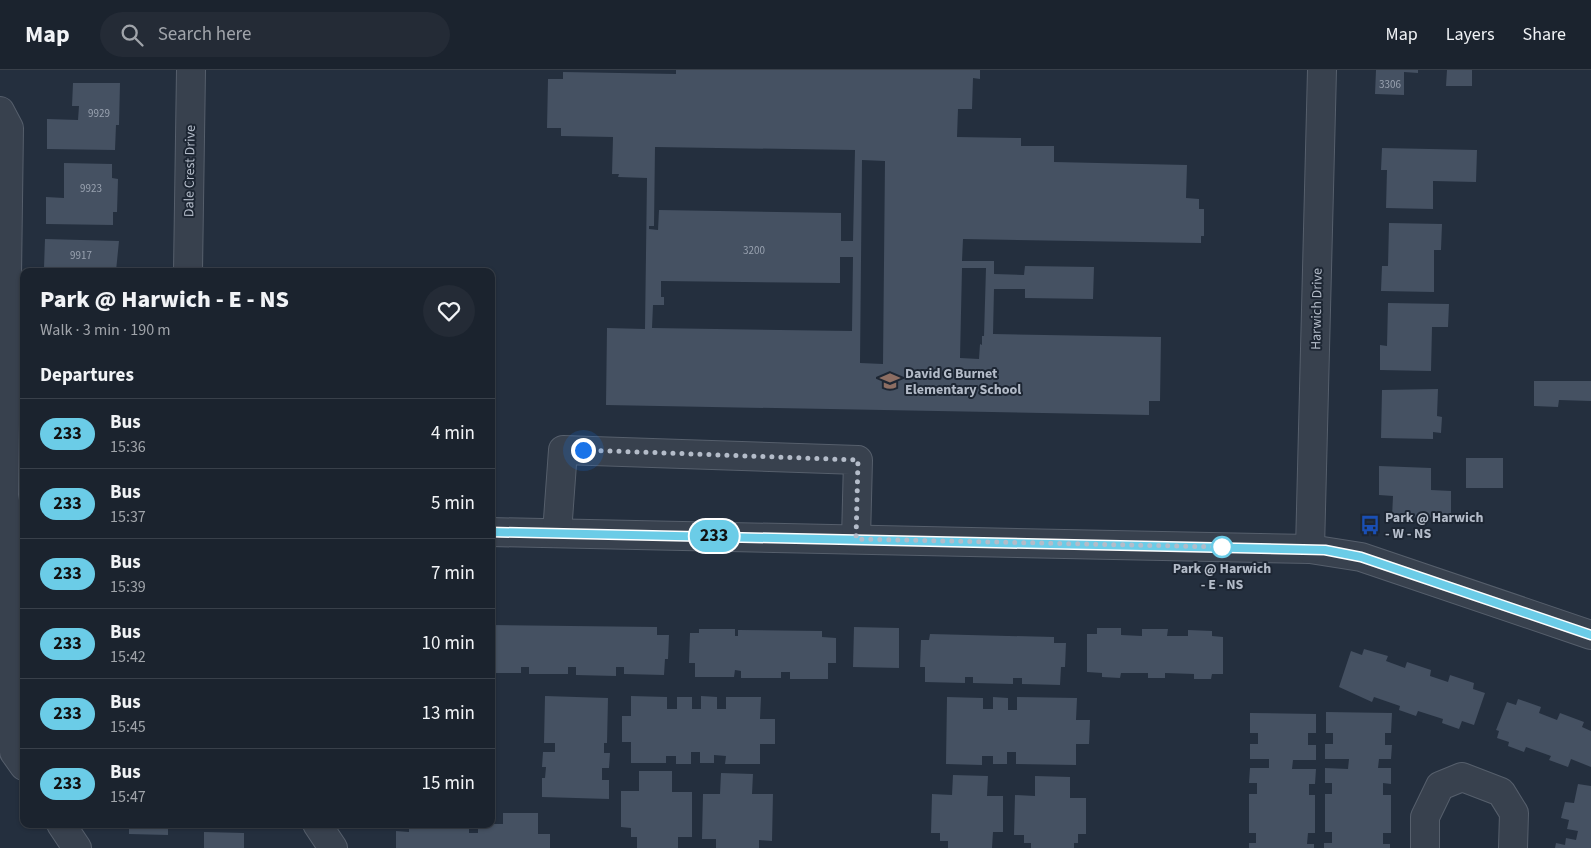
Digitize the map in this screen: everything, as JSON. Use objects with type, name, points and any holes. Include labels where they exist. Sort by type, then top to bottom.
[{"type":"street","name":"Dale Crest Drive","points":[[188,268],[191,70]]},
{"type":"street","name":"Harwich Drive","points":[[1310,549],[1322,70]]},
{"type":"street","points":[[0,111],[8,128],[4,496],[11,523],[14,752],[20,760]]},
{"type":"street","points":[[557,533],[563,450],[858,460],[856,539]]},
{"type":"street","points":[[495,532],[1310,549],[1361,557],[1591,635]]},
{"type":"street","points":[[1425,848],[1424,817],[1440,786],[1462,777],[1501,792],[1514,813],[1513,848]]},
{"type":"street","points":[[64,828],[77,848]]},
{"type":"street","points":[[320,828],[333,848]]},
{"type":"building","points":[[676,70],[980,70],[980,79],[973,78],[972,109],[958,109],[957,137],[1021,138],[1021,146],[1054,146],[1054,162],[1187,165],[1186,198],[1199,199],[1199,209],[1204,209],[1204,236],[1201,236],[1201,243],[963,239],[962,261],[994,261],[994,274],[1024,275],[1025,266],[1094,267],[1093,299],[1025,298],[1025,289],[994,289],[993,334],[1161,337],[1160,401],[1149,401],[1149,415],[606,405],[607,328],[645,329],[647,178],[618,177],[619,174],[612,174],[613,137],[561,136],[561,128],[547,128],[548,79],[563,79],[563,72],[676,74]],"holes":[[[655,147],[855,150],[853,241],[841,241],[841,213],[659,210],[658,230],[649,229],[649,226],[654,226]],[[862,160],[885,161],[883,364],[860,363]],[[840,257],[853,257],[852,331],[652,328],[653,305],[664,305],[664,297],[661,297],[661,281],[840,283]],[[962,268],[986,268],[984,336],[982,336],[982,345],[980,344],[979,359],[960,358]]]},
{"type":"building","points":[[1376,70],[1418,70],[1418,73],[1404,72],[1404,95],[1375,94]]},
{"type":"building","points":[[1447,70],[1472,70],[1472,86],[1446,86]]},
{"type":"building","points":[[73,83],[120,83],[119,125],[116,125],[115,150],[47,149],[47,119],[78,120],[79,106],[72,106]]},
{"type":"building","points":[[1382,148],[1477,150],[1476,182],[1433,181],[1433,209],[1386,208],[1387,170],[1381,170]]},
{"type":"building","points":[[64,163],[112,164],[112,178],[118,179],[117,212],[113,212],[113,225],[46,224],[46,197],[64,198]]},
{"type":"building","points":[[1389,223],[1442,224],[1441,250],[1434,250],[1434,292],[1381,291],[1382,266],[1388,266]]},
{"type":"building","points":[[45,239],[119,241],[116,268],[44,268]]},
{"type":"building","points":[[1388,303],[1449,304],[1448,327],[1432,327],[1431,371],[1380,370],[1380,345],[1387,346]]},
{"type":"building","points":[[1534,381],[1591,381],[1591,401],[1559,400],[1558,407],[1534,406]]},
{"type":"building","points":[[1438,389],[1437,416],[1442,417],[1441,433],[1433,432],[1433,439],[1381,438],[1382,390]]},
{"type":"building","points":[[1466,458],[1503,458],[1503,488],[1466,488]]},
{"type":"building","points":[[1379,466],[1431,468],[1431,490],[1451,491],[1451,518],[1392,517],[1393,496],[1379,495]]},
{"type":"building","points":[[495,625],[657,627],[657,635],[669,635],[668,659],[665,659],[664,675],[624,674],[624,667],[616,667],[616,676],[576,675],[576,667],[568,667],[568,674],[529,674],[529,667],[521,667],[521,673],[495,673]]},
{"type":"building","points":[[854,627],[899,628],[899,668],[853,667]]},
{"type":"building","points":[[1097,628],[1121,628],[1121,635],[1142,636],[1142,629],[1168,629],[1167,636],[1188,636],[1188,630],[1212,631],[1212,636],[1223,637],[1223,674],[1212,674],[1211,679],[1194,679],[1194,674],[1165,673],[1165,678],[1148,678],[1148,673],[1121,673],[1120,678],[1102,677],[1102,673],[1087,672],[1087,634],[1097,634]]},
{"type":"building","points":[[699,629],[735,629],[735,636],[738,636],[738,630],[822,631],[822,637],[836,638],[836,663],[828,663],[828,679],[790,679],[790,672],[781,672],[781,678],[741,678],[741,671],[735,670],[734,677],[695,677],[695,663],[689,663],[690,633],[699,633]]},
{"type":"building","points":[[930,634],[1054,637],[1054,643],[1066,643],[1065,667],[1061,667],[1060,685],[1022,684],[1022,678],[1013,678],[1013,684],[973,683],[973,677],[965,677],[965,683],[925,682],[925,667],[920,667],[921,640],[929,640]]},
{"type":"building","points":[[1364,649],[1388,656],[1386,661],[1405,668],[1407,662],[1431,670],[1430,676],[1448,682],[1450,675],[1474,683],[1473,689],[1485,693],[1474,725],[1462,721],[1459,729],[1442,723],[1443,719],[1418,711],[1416,716],[1399,710],[1400,706],[1374,697],[1372,702],[1339,687],[1351,651],[1362,655]]},
{"type":"building","points":[[545,696],[608,698],[607,743],[604,743],[604,753],[610,753],[609,768],[602,768],[602,780],[609,780],[609,799],[542,797],[542,778],[545,778],[546,767],[542,767],[543,752],[555,752],[555,743],[544,743]]},
{"type":"building","points":[[631,696],[667,697],[667,709],[677,709],[677,697],[692,697],[692,709],[701,709],[701,696],[717,697],[717,709],[726,709],[726,697],[761,697],[760,719],[775,719],[775,744],[760,744],[760,764],[725,764],[726,756],[714,755],[714,763],[700,763],[700,752],[691,752],[691,764],[676,764],[676,756],[666,756],[666,763],[631,763],[631,742],[622,742],[622,716],[631,716]]},
{"type":"building","points":[[947,697],[983,698],[983,709],[993,709],[993,697],[1008,698],[1008,710],[1017,710],[1017,697],[1077,698],[1076,720],[1090,720],[1089,744],[1076,744],[1076,765],[1016,764],[1016,752],[1007,752],[1007,764],[993,764],[993,756],[982,756],[982,765],[946,764]]},
{"type":"building","points":[[1518,699],[1541,707],[1539,713],[1557,720],[1560,713],[1584,722],[1582,727],[1591,731],[1591,767],[1571,759],[1568,767],[1549,760],[1551,756],[1526,747],[1524,752],[1508,746],[1509,742],[1497,738],[1499,731],[1496,730],[1507,702],[1516,705]]},
{"type":"building","points":[[1326,712],[1392,713],[1391,733],[1385,733],[1385,745],[1392,745],[1391,759],[1379,759],[1378,768],[1391,768],[1391,784],[1383,783],[1383,795],[1391,795],[1391,833],[1383,833],[1383,844],[1390,844],[1390,848],[1324,848],[1324,843],[1332,843],[1332,832],[1325,832],[1325,794],[1332,794],[1332,783],[1325,783],[1325,768],[1348,769],[1349,759],[1325,759],[1325,744],[1333,744],[1333,733],[1326,733]]},
{"type":"building","points":[[1250,713],[1316,714],[1316,733],[1308,733],[1308,745],[1316,745],[1316,760],[1293,760],[1292,769],[1316,769],[1315,784],[1309,784],[1309,795],[1315,795],[1315,833],[1308,833],[1307,844],[1314,844],[1314,848],[1249,848],[1249,843],[1256,843],[1256,833],[1249,833],[1249,794],[1257,794],[1257,783],[1249,783],[1250,768],[1269,768],[1269,759],[1250,759],[1250,744],[1258,744],[1258,733],[1250,733]]},
{"type":"building","points":[[639,771],[672,771],[672,792],[692,792],[692,837],[678,837],[678,848],[637,848],[637,837],[631,837],[631,828],[621,827],[621,791],[639,791]]},
{"type":"building","points":[[721,773],[753,774],[752,794],[773,794],[772,841],[759,840],[759,848],[716,848],[716,839],[702,839],[703,794],[720,794]]},
{"type":"building","points":[[953,775],[988,776],[987,796],[1003,796],[1003,832],[993,832],[992,848],[948,848],[948,841],[940,841],[940,833],[931,833],[932,794],[952,795]]},
{"type":"building","points":[[1035,776],[1070,777],[1070,798],[1086,798],[1086,834],[1078,834],[1078,843],[1074,843],[1074,848],[1031,848],[1031,843],[1024,843],[1024,835],[1014,835],[1015,795],[1035,796]]},
{"type":"building","points":[[1578,784],[1591,786],[1591,848],[1555,848],[1556,843],[1565,845],[1566,838],[1576,840],[1578,831],[1567,829],[1569,820],[1561,818],[1565,802],[1574,803]]},
{"type":"building","points":[[503,813],[538,813],[538,834],[550,834],[550,848],[396,848],[396,831],[409,832],[409,828],[469,828],[469,833],[478,833],[478,828],[495,828],[495,824],[503,824]]},
{"type":"building","points":[[129,828],[168,828],[168,835],[129,834]]},
{"type":"building","points":[[204,832],[244,833],[244,848],[204,848]]},
{"type":"bus line","name":"233","points":[[495,532],[1325,550],[1361,557],[1591,635]]},
{"type":"place","name":"David G Burnet Elementary School","points":[[890,381]]},
{"type":"place","name":"Park @ Harwich - W - NS","points":[[1370,525]]},
{"type":"place","name":"Park @ Harwich - E - NS","points":[[1222,547]]},
{"type":"route","points":[[583,450],[858,460],[856,539],[1222,547]]}]
